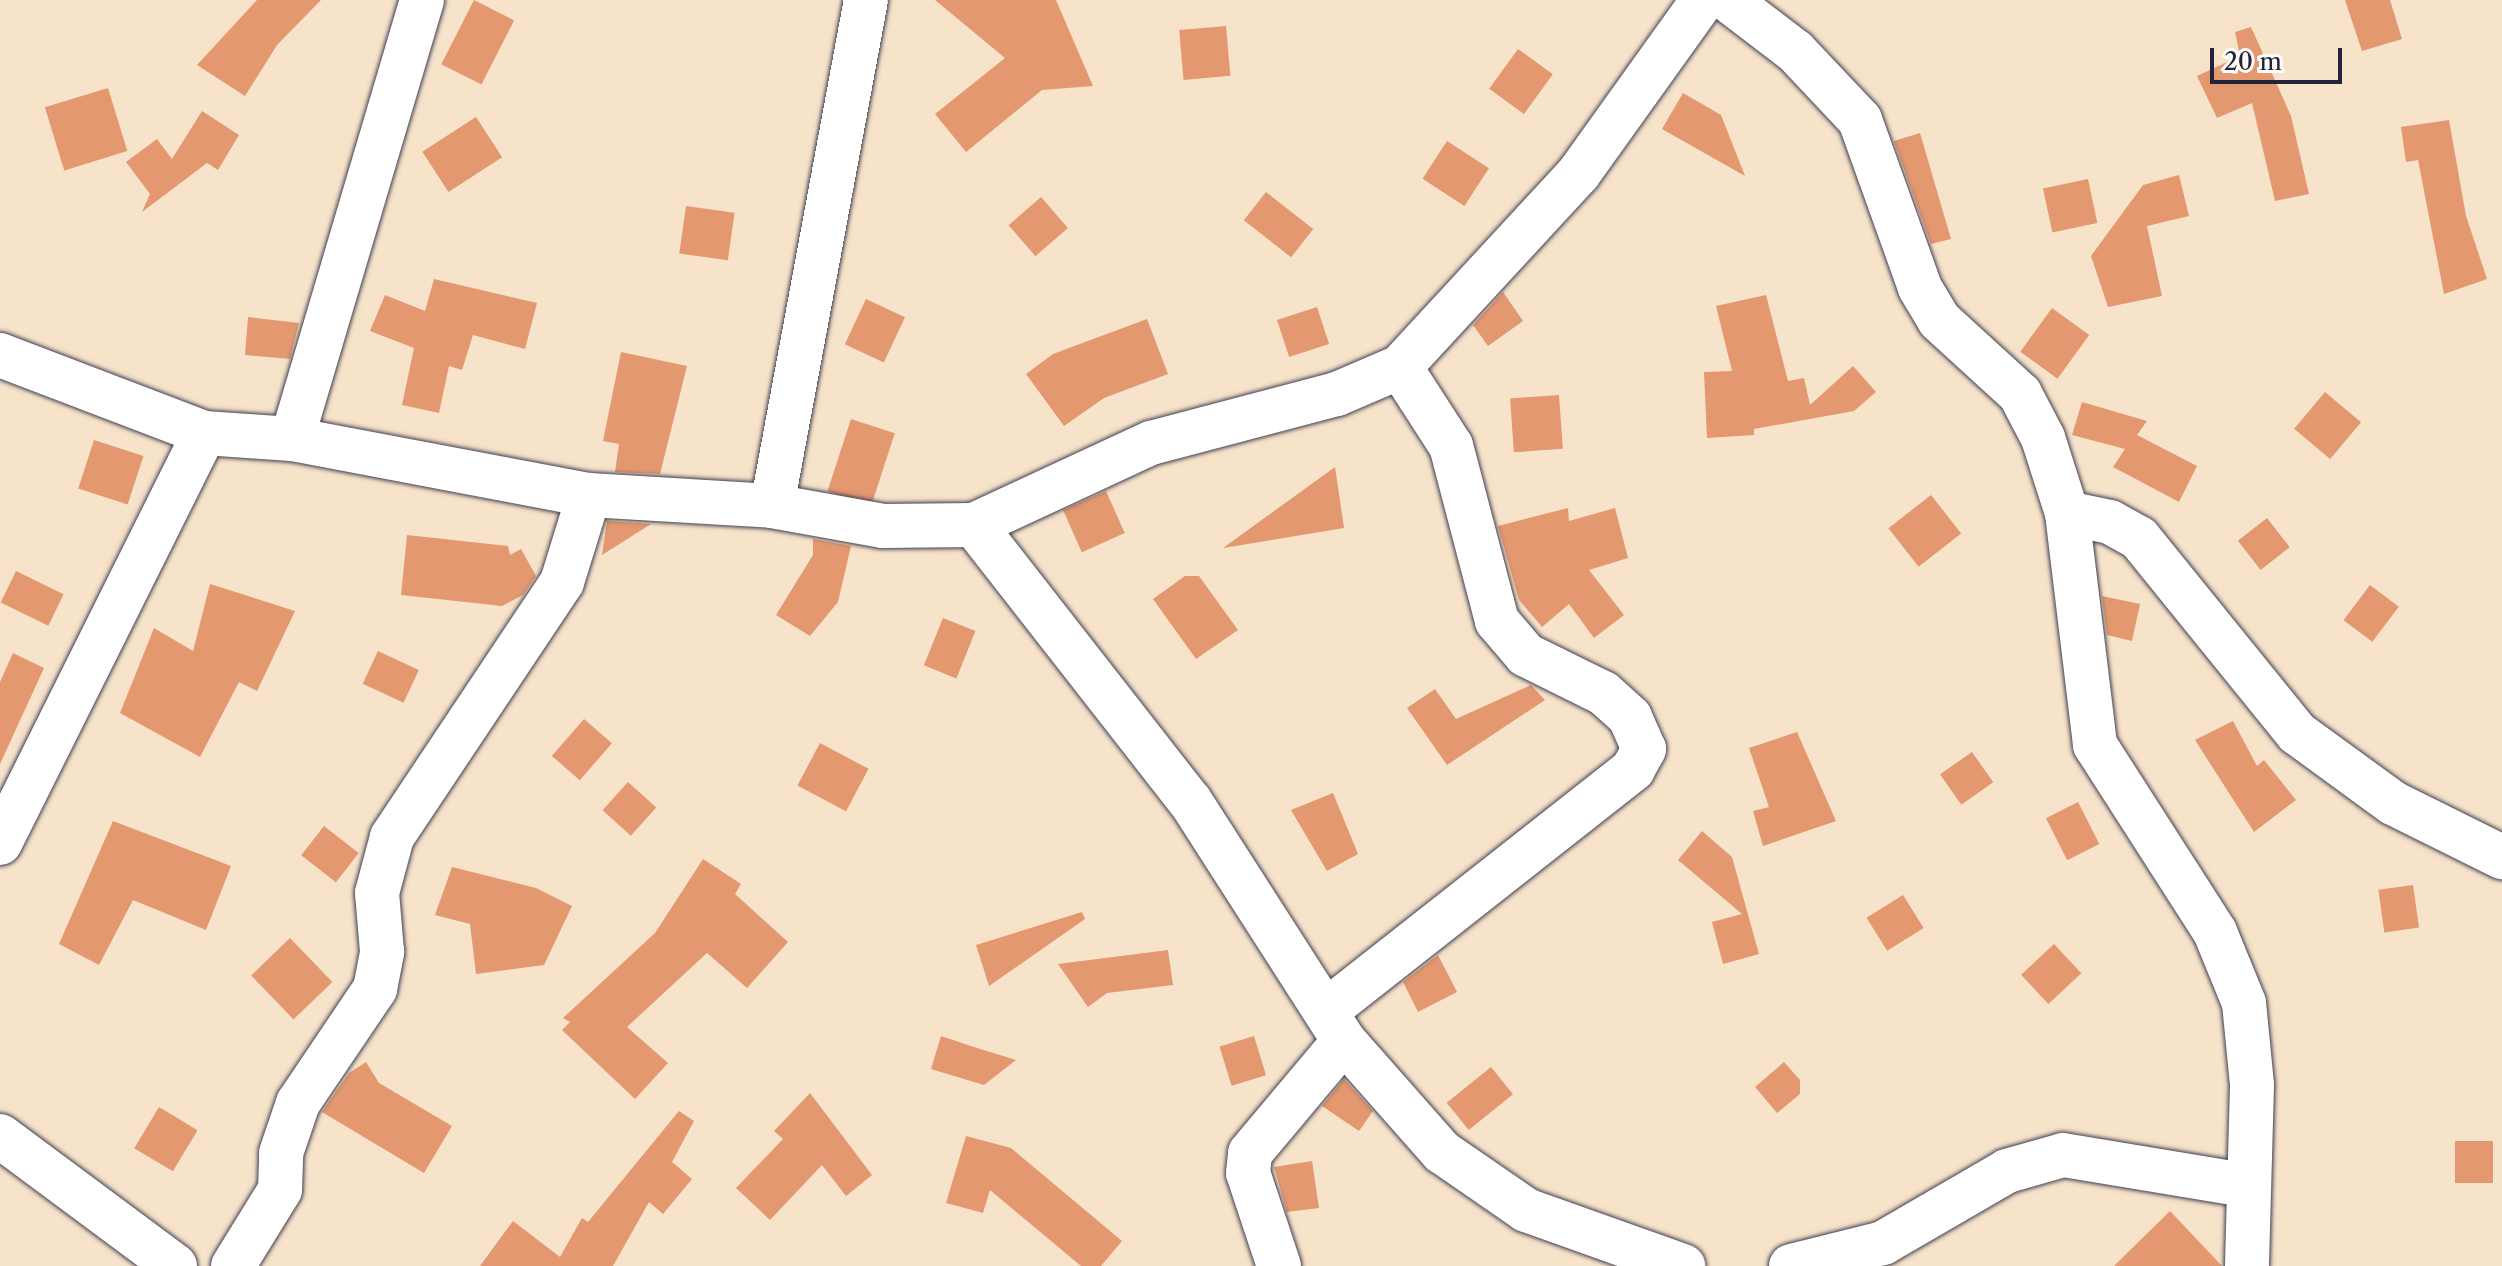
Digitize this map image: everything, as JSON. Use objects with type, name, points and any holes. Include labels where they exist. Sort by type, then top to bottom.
[{"type":"street","points":[[292,439],[422,0]]},
{"type":"street","points":[[772,506],[866,0]]},
{"type":"street","points":[[0,355],[204,433],[292,439],[589,495],[772,506],[883,526],[974,525],[1151,443],[1337,394],[1400,367],[1579,173],[1703,0]]},
{"type":"street","points":[[1728,0],[1795,51],[1860,120],[1920,288],[1939,320],[2020,394],[2067,513],[2095,745],[2215,932],[2244,1003],[2252,1085],[2245,1185],[2247,1266]]},
{"type":"street","points":[[1279,1266],[1248,1173],[1250,1153],[1335,1026],[1633,769],[1644,749],[1630,717],[1603,693],[1526,655],[1497,621],[1451,446],[1400,367]]},
{"type":"street","points":[[0,843],[204,433]]},
{"type":"street","points":[[233,1266],[280,1190],[281,1153],[298,1103],[375,989],[382,952],[377,893],[392,837],[562,582],[589,495]]},
{"type":"street","points":[[2067,513],[2110,522],[2139,538],[2297,733],[2393,803],[2502,857]]},
{"type":"street","points":[[974,525],[1190,801],[1335,1026],[1442,1152],[1526,1210],[1683,1266]]},
{"type":"street","points":[[0,1136],[175,1266]]},
{"type":"street","points":[[1791,1266],[1883,1243],[2007,1171],[2063,1155],[2245,1185]]},
{"type":"building","points":[[257,0],[321,0],[277,45],[245,96],[197,65]]},
{"type":"building","points":[[474,0],[514,20],[481,85],[441,64]]},
{"type":"building","points":[[935,0],[1056,0],[1093,86],[1042,90],[966,152],[935,114],[1005,58]]},
{"type":"building","points":[[2345,0],[2390,0],[2402,39],[2362,51]]},
{"type":"building","points":[[1226,26],[1230,76],[1184,80],[1179,30]]},
{"type":"building","points":[[2251,27],[2291,116],[2309,194],[2275,201],[2252,103],[2217,118],[2197,76],[2240,56],[2235,32]]},
{"type":"building","points":[[1518,49],[1553,74],[1524,114],[1489,89]]},
{"type":"building","points":[[108,88],[127,151],[64,170],[45,107]]},
{"type":"building","points":[[1683,93],[1721,115],[1745,176],[1662,129]]},
{"type":"building","points":[[202,111],[239,135],[218,170],[207,163],[142,212],[150,194],[126,162],[157,139],[172,159]]},
{"type":"building","points":[[476,117],[502,157],[448,192],[422,152]]},
{"type":"building","points":[[2449,120],[2466,216],[2487,279],[2444,294],[2418,160],[2406,162],[2401,127]]},
{"type":"building","points":[[1920,133],[1951,239],[1931,244],[1894,141]]},
{"type":"building","points":[[1447,141],[1489,168],[1464,206],[1422,179]]},
{"type":"building","points":[[2179,175],[2189,216],[2147,226],[2162,296],[2108,307],[2091,256],[2143,185]]},
{"type":"building","points":[[2088,179],[2097,223],[2052,233],[2043,189]]},
{"type":"building","points":[[1266,192],[1313,229],[1291,257],[1244,220]]},
{"type":"building","points":[[1041,197],[1068,228],[1035,256],[1009,225]]},
{"type":"building","points":[[686,206],[735,213],[728,260],[679,254]]},
{"type":"building","points":[[434,279],[537,303],[525,349],[473,335],[462,370],[449,366],[439,413],[402,405],[414,348],[370,331],[385,295],[425,311]]},
{"type":"building","points":[[1503,292],[1523,321],[1488,346],[1473,325]]},
{"type":"building","points":[[1766,295],[1788,381],[1804,378],[1810,405],[1853,366],[1876,392],[1854,411],[1754,429],[1754,435],[1707,438],[1704,372],[1732,371],[1716,306]]},
{"type":"building","points":[[866,299],[905,317],[884,362],[845,344]]},
{"type":"building","points":[[1317,307],[1329,344],[1289,357],[1277,320]]},
{"type":"building","points":[[2052,308],[2089,335],[2057,379],[2020,352]]},
{"type":"building","points":[[248,317],[299,323],[290,359],[245,355]]},
{"type":"building","points":[[1147,319],[1168,374],[1104,398],[1064,426],[1026,374],[1053,354]]},
{"type":"building","points":[[621,352],[687,366],[660,474],[615,472],[619,444],[603,441]]},
{"type":"building","points":[[2325,392],[2361,422],[2330,459],[2294,429]]},
{"type":"building","points":[[1559,395],[1563,449],[1514,452],[1510,398]]},
{"type":"building","points":[[2082,402],[2147,421],[2137,435],[2197,466],[2179,502],[2113,467],[2125,449],[2072,435]]},
{"type":"building","points":[[851,419],[895,433],[871,505],[828,491]]},
{"type":"building","points":[[94,440],[143,456],[128,505],[78,489]]},
{"type":"building","points":[[1335,467],[1344,528],[1223,548]]},
{"type":"building","points":[[1106,491],[1125,533],[1082,552],[1063,510]]},
{"type":"building","points":[[1931,495],[1961,534],[1919,567],[1888,528]]},
{"type":"building","points":[[1568,508],[1569,521],[1615,508],[1628,558],[1589,570],[1624,615],[1594,638],[1569,604],[1542,627],[1519,600],[1498,526]]},
{"type":"building","points":[[2267,518],[2290,547],[2261,570],[2238,541]]},
{"type":"building","points":[[607,521],[651,524],[602,555]]},
{"type":"building","points":[[407,535],[508,546],[510,555],[521,549],[536,576],[523,595],[502,606],[401,595]]},
{"type":"building","points":[[813,539],[851,546],[838,602],[810,636],[776,615],[813,555]]},
{"type":"building","points":[[16,571],[64,594],[48,626],[1,602]]},
{"type":"building","points":[[1185,576],[1199,576],[1238,630],[1196,659],[1153,599]]},
{"type":"building","points":[[210,584],[295,611],[257,691],[239,682],[200,757],[120,713],[154,628],[193,651]]},
{"type":"building","points":[[2370,585],[2399,607],[2372,642],[2344,620]]},
{"type":"building","points":[[2102,596],[2140,604],[2132,641],[2107,635]]},
{"type":"building","points":[[943,618],[975,631],[956,678],[924,665]]},
{"type":"building","points":[[378,651],[419,670],[404,703],[363,684]]},
{"type":"building","points":[[13,653],[44,668],[0,764],[0,682]]},
{"type":"building","points":[[1531,685],[1545,700],[1447,765],[1407,708],[1435,689],[1456,719]]},
{"type":"building","points":[[584,719],[612,743],[580,780],[552,756]]},
{"type":"building","points":[[2233,721],[2257,766],[2264,760],[2296,800],[2254,832],[2195,740]]},
{"type":"building","points":[[1797,732],[1836,821],[1763,846],[1753,811],[1769,807],[1749,748]]},
{"type":"building","points":[[820,743],[869,769],[846,811],[797,785]]},
{"type":"building","points":[[1972,752],[1993,782],[1961,805],[1940,774]]},
{"type":"building","points":[[628,782],[656,807],[631,836],[603,810]]},
{"type":"building","points":[[1333,793],[1358,854],[1327,871],[1291,810]]},
{"type":"building","points":[[2078,802],[2099,844],[2067,860],[2046,818]]},
{"type":"building","points":[[113,821],[231,866],[206,930],[133,900],[99,965],[59,944]]},
{"type":"building","points":[[324,826],[359,853],[336,882],[301,855]]},
{"type":"building","points":[[1702,831],[1732,857],[1759,954],[1723,964],[1712,922],[1742,914],[1678,860]]},
{"type":"building","points":[[703,859],[741,884],[735,894],[788,942],[747,988],[707,953],[627,1027],[668,1063],[635,1099],[562,1030],[570,1022],[563,1018],[655,933]]},
{"type":"building","points":[[452,867],[536,888],[572,906],[544,965],[476,974],[470,924],[435,915]]},
{"type":"building","points":[[2413,885],[2419,928],[2384,932],[2378,890]]},
{"type":"building","points":[[1903,895],[1924,928],[1887,951],[1867,918]]},
{"type":"building","points":[[1082,912],[1085,919],[989,986],[976,945]]},
{"type":"building","points":[[290,938],[332,982],[294,1019],[251,976]]},
{"type":"building","points":[[2054,944],[2081,973],[2048,1004],[2021,975]]},
{"type":"building","points":[[1168,950],[1173,985],[1107,993],[1088,1007],[1058,964]]},
{"type":"building","points":[[1438,955],[1457,992],[1418,1012],[1403,982]]},
{"type":"building","points":[[941,1036],[1016,1060],[984,1085],[931,1069]]},
{"type":"building","points":[[1254,1036],[1266,1075],[1232,1086],[1220,1047]]},
{"type":"building","points":[[366,1062],[379,1083],[452,1126],[424,1173],[322,1112],[349,1073]]},
{"type":"building","points":[[1784,1062],[1800,1080],[1800,1094],[1777,1113],[1755,1087]]},
{"type":"building","points":[[1491,1067],[1513,1094],[1469,1130],[1447,1103]]},
{"type":"building","points":[[1344,1079],[1373,1111],[1359,1131],[1322,1106]]},
{"type":"building","points":[[810,1093],[872,1175],[846,1196],[822,1165],[770,1220],[736,1188],[783,1139],[774,1131]]},
{"type":"building","points":[[159,1107],[198,1130],[173,1171],[134,1148]]},
{"type":"building","points":[[679,1111],[694,1121],[672,1162],[692,1179],[663,1214],[649,1202],[613,1266],[480,1266],[513,1221],[560,1257],[582,1218],[588,1222]]},
{"type":"building","points":[[966,1136],[1011,1148],[1122,1241],[1101,1266],[1081,1266],[990,1190],[983,1213],[946,1203]]},
{"type":"building","points":[[2455,1141],[2493,1141],[2493,1183],[2455,1183]]},
{"type":"building","points":[[1312,1161],[1319,1208],[1287,1212],[1274,1167]]},
{"type":"building","points":[[2170,1211],[2222,1266],[2114,1266]]}]
